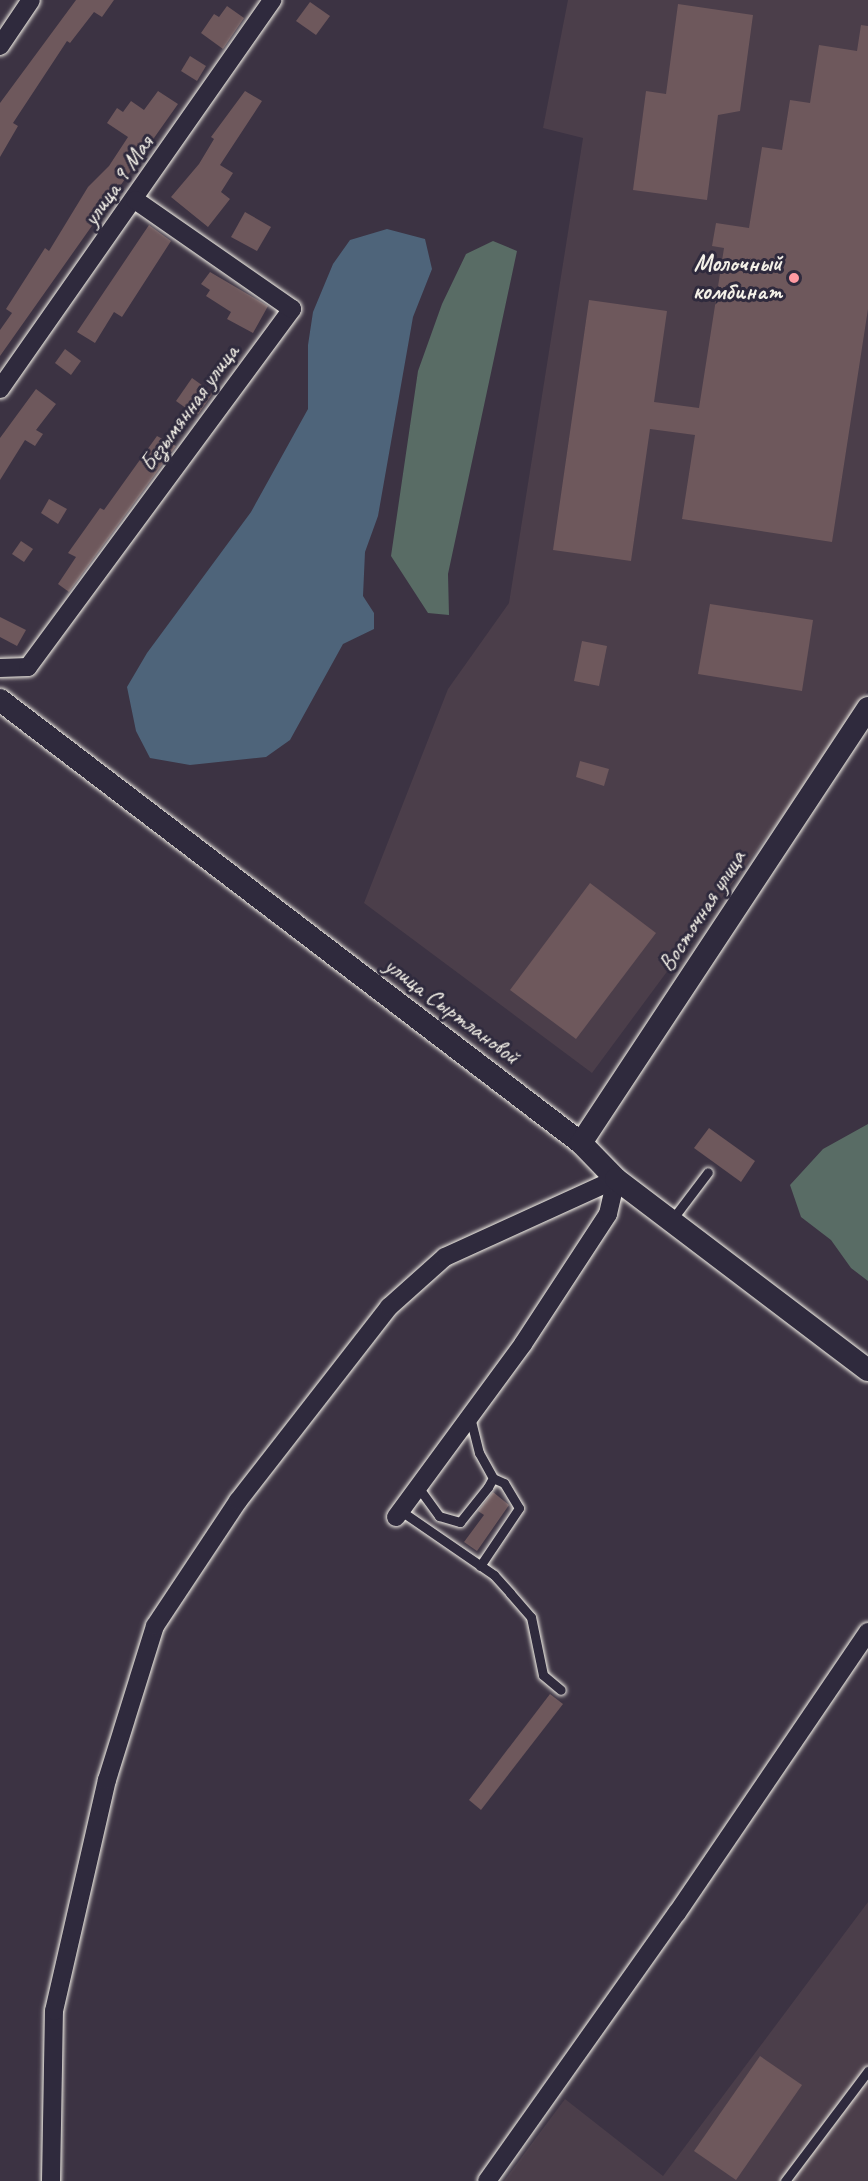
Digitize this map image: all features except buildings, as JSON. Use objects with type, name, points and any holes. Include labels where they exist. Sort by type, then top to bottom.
[{"type":"street","points":[[0,46],[31,0]]},
{"type":"street","name":"улица 9 Мая","points":[[0,388],[135,200],[272,0]]},
{"type":"street","name":"Безымянная улица","points":[[0,668],[28,667],[292,309],[135,200]]},
{"type":"street","name":"улица Сыртлановой","points":[[0,700],[581,1143],[616,1179],[868,1370]]},
{"type":"street","name":"Восточная улица","points":[[581,1143],[868,708]]},
{"type":"street","points":[[398,1514],[470,1416],[608,1214],[616,1179]]},
{"type":"street","points":[[51,2181],[54,2011],[107,1780],[155,1626],[238,1501],[389,1307],[445,1257],[616,1179]]},
{"type":"street","points":[[487,2181],[677,1913],[868,1632]]},
{"type":"lane","points":[[671,1221],[708,1172]]},
{"type":"lane","points":[[470,1416],[479,1453],[493,1478],[504,1483],[519,1508],[480,1566]]},
{"type":"lane","points":[[418,1487],[439,1516],[460,1522],[493,1478]]},
{"type":"lane","points":[[398,1514],[494,1575],[531,1617],[543,1675],[561,1690]]},
{"type":"lane","points":[[785,2181],[868,2071]]},
{"type":"shaded area","points":[[568,0],[868,0],[868,690],[811,777],[592,1073],[364,903],[448,689],[509,603],[583,138],[543,128]]},
{"type":"shaded area","points":[[868,1902],[868,2181],[504,2181],[565,2099],[663,2176]]},
{"type":"green space","points":[[493,241],[517,251],[448,574],[449,615],[428,613],[391,556],[418,371],[442,304],[466,254]]},
{"type":"green space","points":[[868,1124],[868,1281],[851,1268],[831,1240],[801,1217],[790,1185],[823,1149]]},
{"type":"water","points":[[387,229],[425,239],[432,269],[413,317],[378,516],[365,552],[363,596],[374,613],[374,629],[343,644],[290,740],[266,757],[190,765],[150,758],[136,731],[127,687],[147,653],[251,512],[308,409],[308,345],[313,312],[333,264],[350,240]]},
{"type":"place","name":"Молочный комбинат","points":[[794,278]]}]
